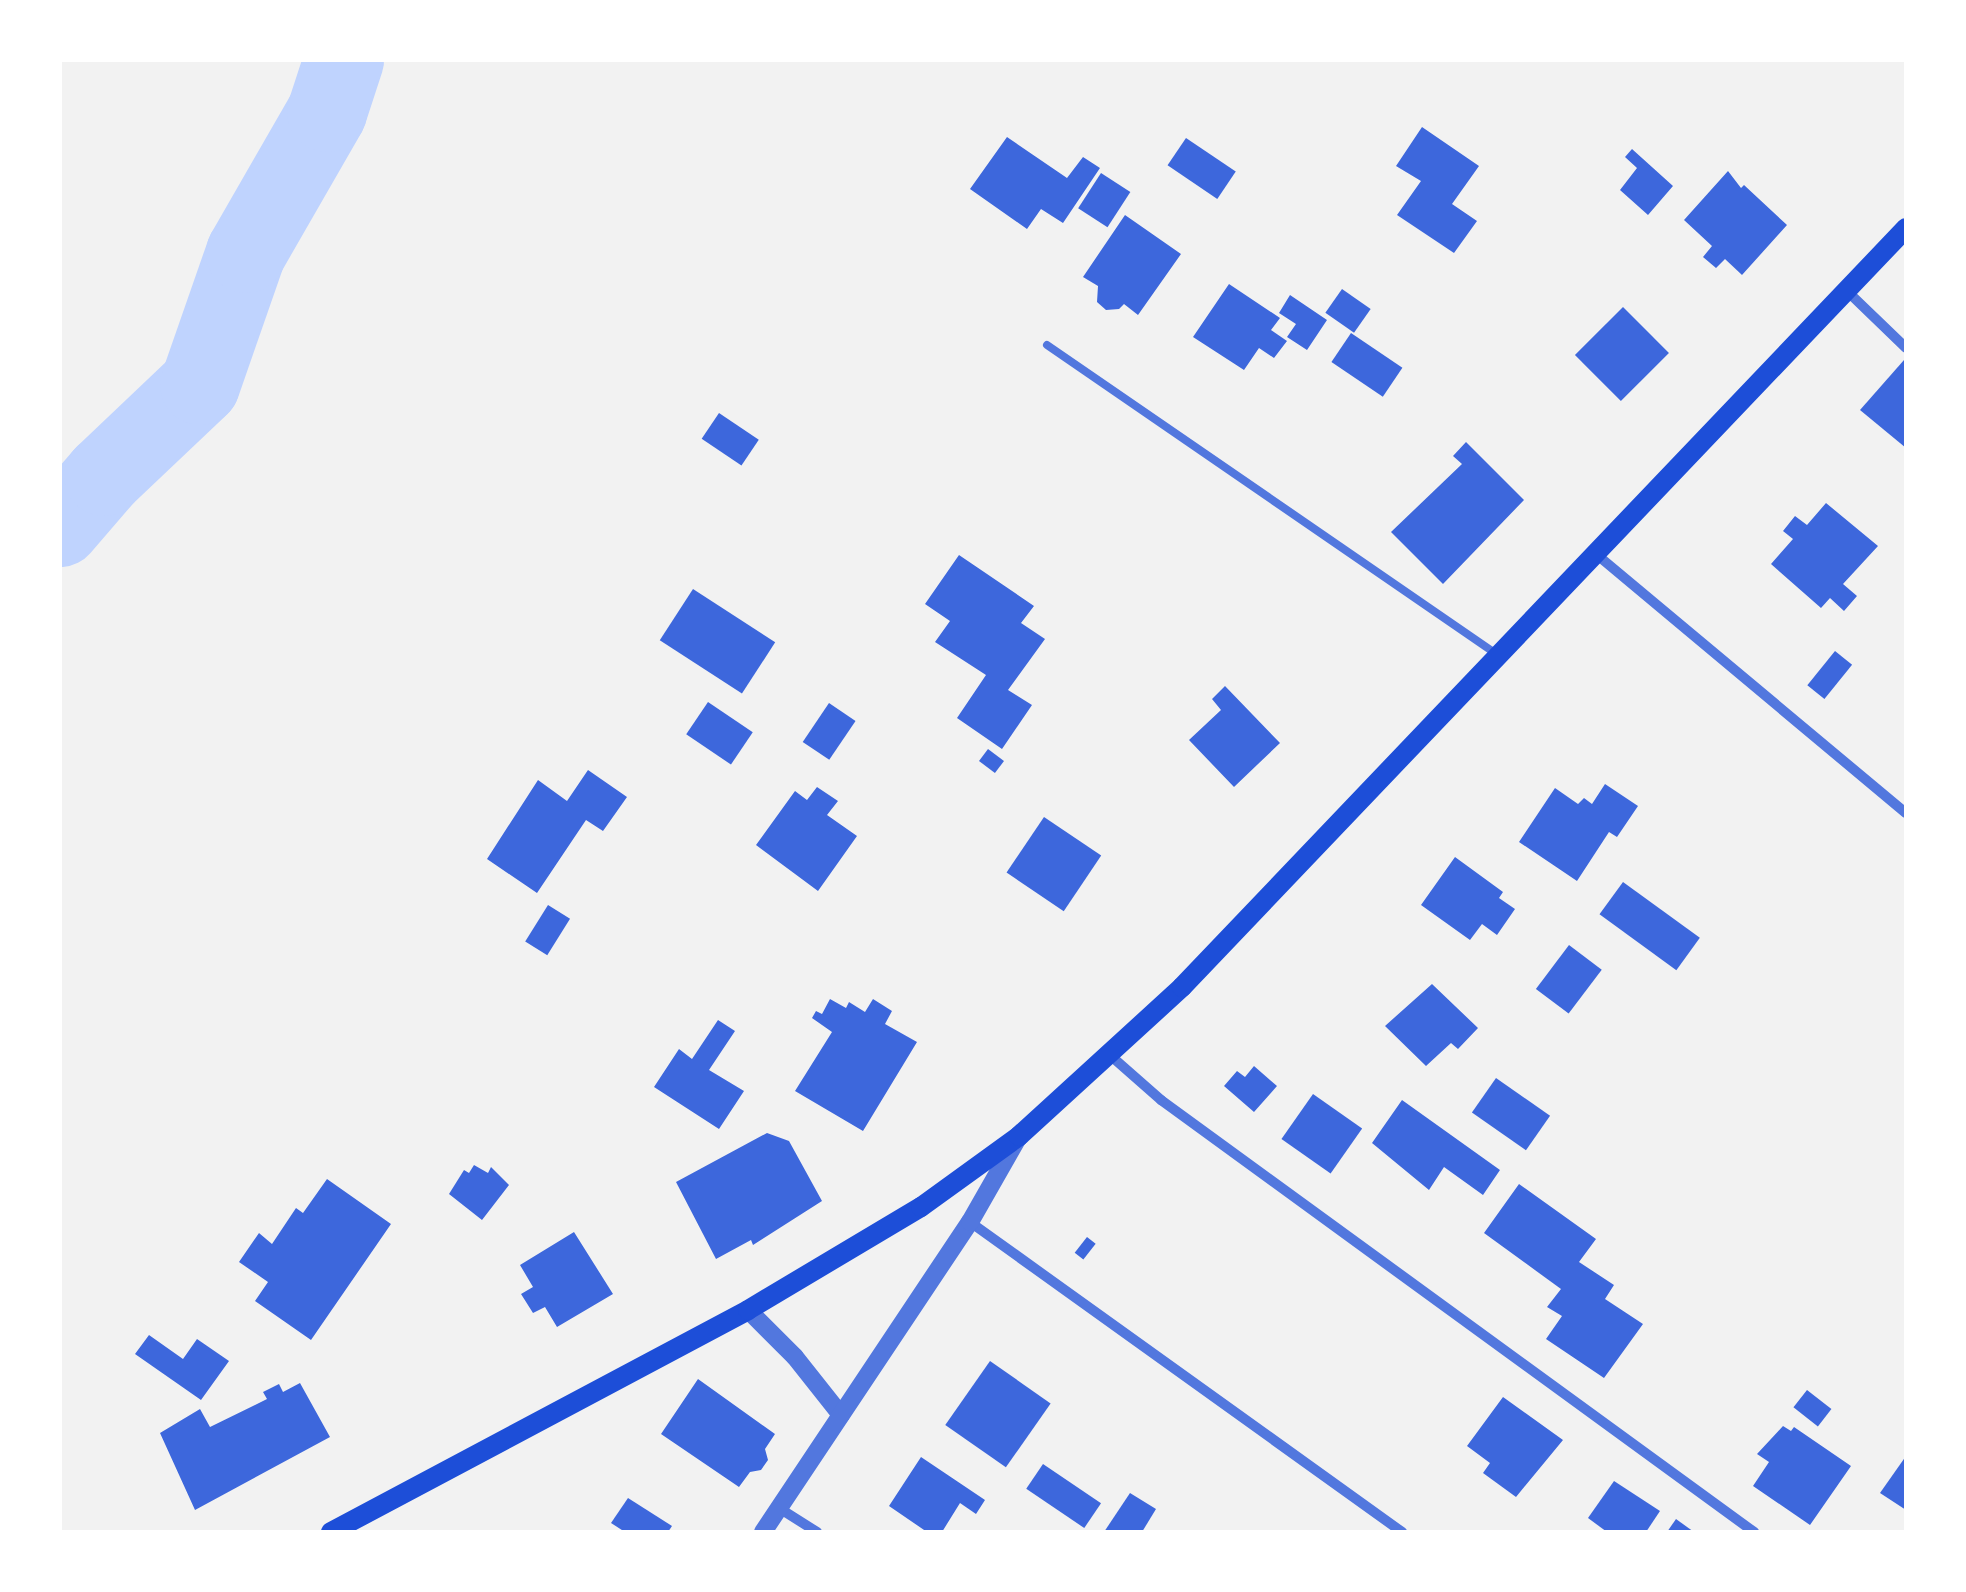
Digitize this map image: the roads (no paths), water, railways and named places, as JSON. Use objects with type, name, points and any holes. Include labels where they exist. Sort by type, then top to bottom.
[{"type":"main road","points":[[331,1532],[748,1310],[921,1207],[1019,1136],[1111,1056],[1906,228]]},
{"type":"street","points":[[1847,291],[1906,348]]},
{"type":"street","points":[[1596,554],[1906,813]]},
{"type":"street","points":[[1111,1056],[1161,1100],[1754,1532]]},
{"type":"street","points":[[762,1532],[970,1222],[1019,1136]]},
{"type":"street","points":[[970,1222],[1402,1532]]},
{"type":"street","points":[[748,1310],[796,1358],[841,1415]]},
{"type":"street","points":[[779,1508],[817,1532]]},
{"type":"lane","points":[[1047,345],[1499,656]]},
{"type":"waterway","points":[[60,527],[104,476],[200,385],[246,253],[327,112],[344,60]]}]
